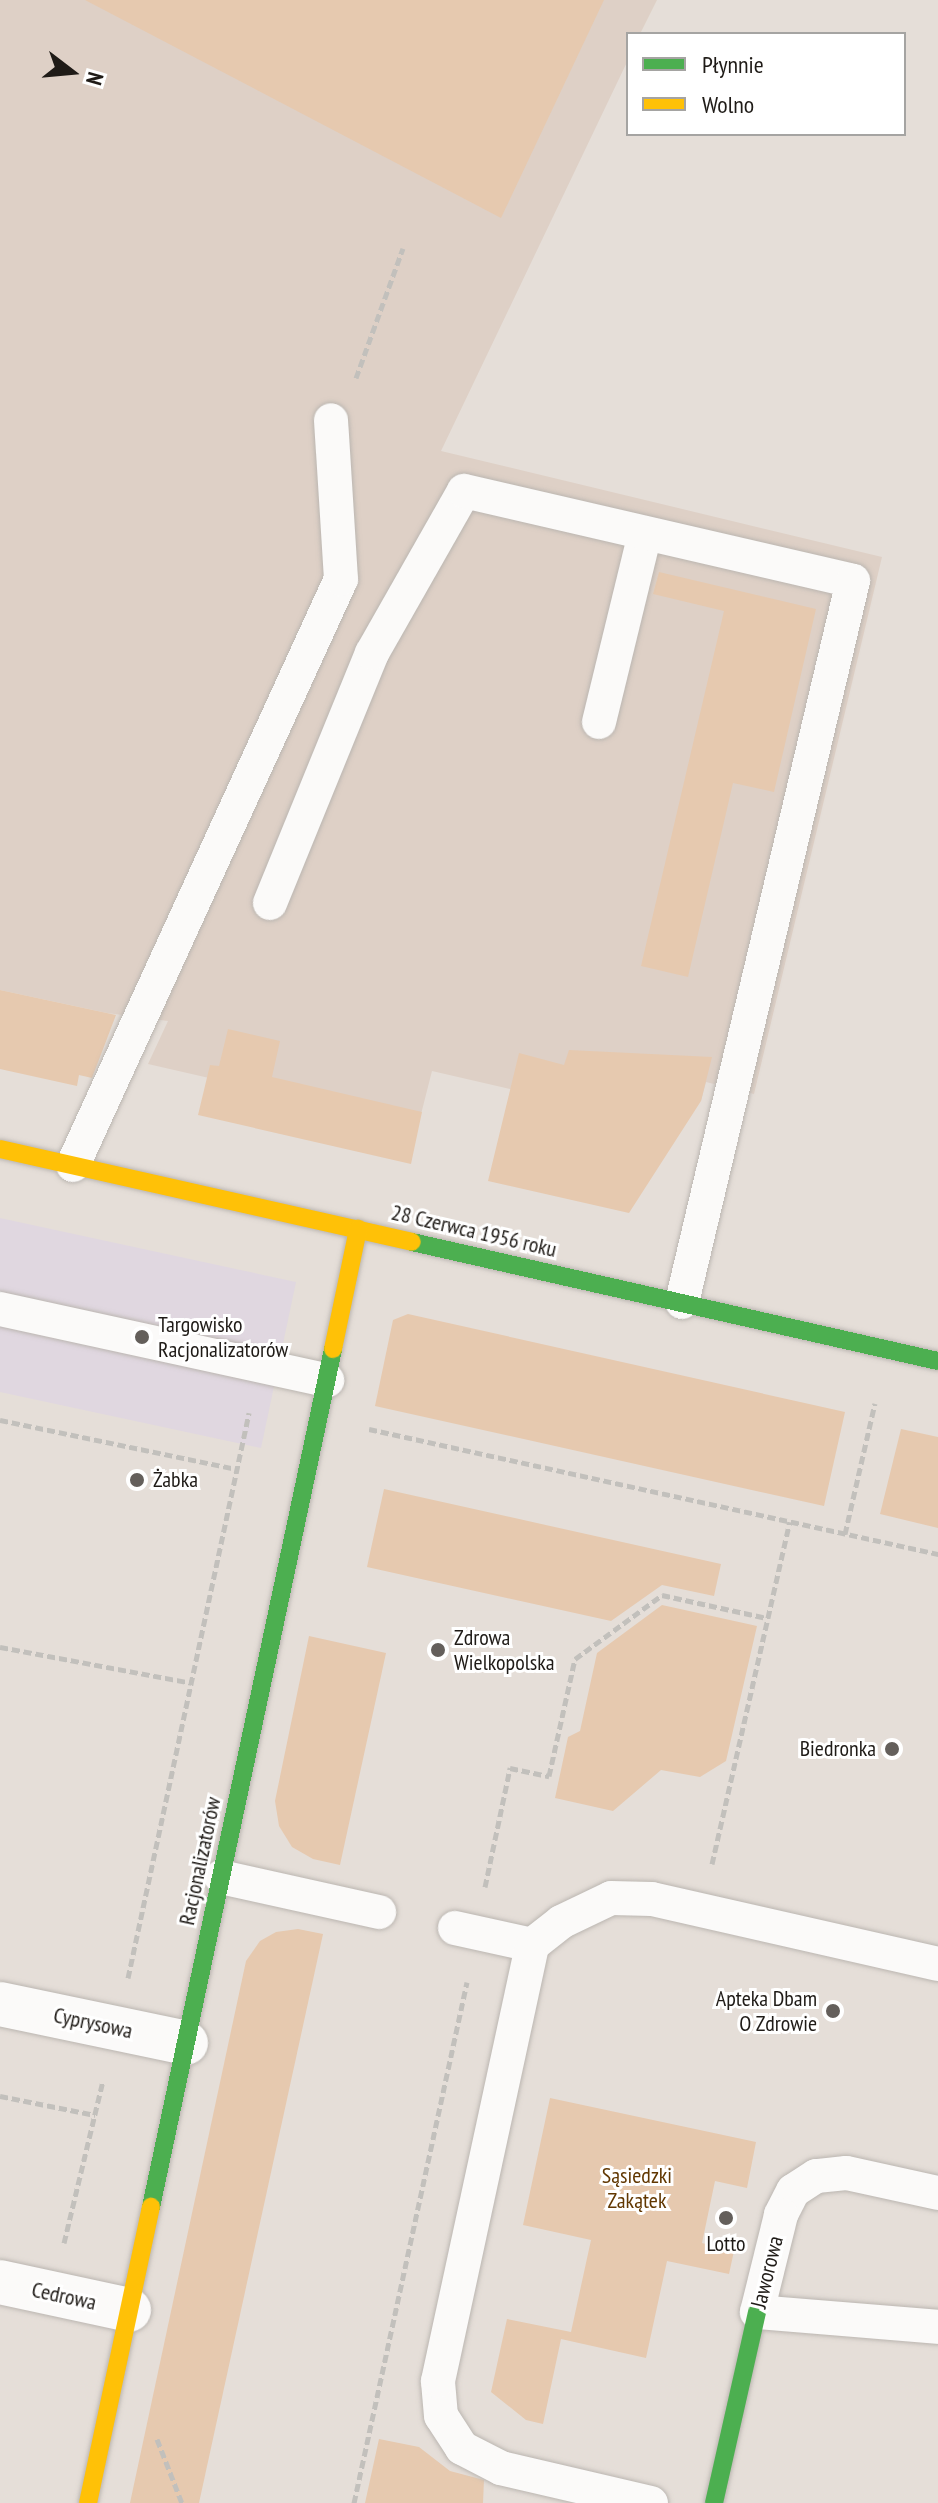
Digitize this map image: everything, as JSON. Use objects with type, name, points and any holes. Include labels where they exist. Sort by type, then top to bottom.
[{"type":"street","name":"28 Czerwca 1956 roku","points":[[0,1149],[938,1361]]},
{"type":"street","name":"Racjonalizatorów","points":[[88,2503],[358,1229]]},
{"type":"street","name":"Cyprysowa","points":[[0,2004],[186,2043]]},
{"type":"street","name":"Cedrowa","points":[[0,2282],[129,2310]]},
{"type":"street","name":"Jaworowa","points":[[714,2503],[757,2312]]},
{"type":"lane","points":[[73,1165],[341,579],[331,420]]},
{"type":"lane","points":[[270,903],[372,653],[464,491],[853,581],[682,1302]]},
{"type":"lane","points":[[599,722],[645,534]]},
{"type":"lane","points":[[0,1309],[327,1380]]},
{"type":"lane","points":[[221,1877],[379,1912]]},
{"type":"lane","points":[[651,2503],[501,2468],[462,2448],[441,2416],[438,2381],[532,1945],[561,1922],[611,1898],[652,1899],[938,1964]]},
{"type":"lane","points":[[455,1928],[532,1945]]},
{"type":"lane","name":"Jaworowa","points":[[757,2312],[781,2215],[793,2191],[816,2176],[846,2173],[938,2193]]},
{"type":"lane","points":[[757,2312],[938,2327]]},
{"type":"path","points":[[331,420],[352,389],[403,248]]},
{"type":"path","points":[[52,2294],[192,1683],[259,1365]]},
{"type":"path","points":[[845,1534],[875,1403]]},
{"type":"path","points":[[0,1420],[237,1469]]},
{"type":"path","points":[[357,1427],[938,1554]]},
{"type":"path","points":[[701,1910],[790,1522]]},
{"type":"path","points":[[483,1897],[510,1768],[549,1776],[575,1659],[662,1595],[767,1618]]},
{"type":"path","points":[[0,1647],[192,1683]]},
{"type":"path","points":[[353,2503],[469,1972]]},
{"type":"path","points":[[0,2096],[95,2115]]},
{"type":"path","points":[[155,2433],[182,2503]]},
{"type":"shaded area","points":[[0,0],[657,0],[641,32],[626,32],[626,64],[441,451],[882,557],[754,1094],[706,1082],[701,1101],[510,1089],[432,1071],[418,1126],[148,1064],[168,1021],[107,1013],[0,990]]},
{"type":"shaded area","name":"Targowisko Racjonalizatorów","points":[[0,1218],[296,1282],[261,1448],[0,1392]]},
{"type":"green space","points":[[85,0],[604,0],[501,218]]},
{"type":"green space","points":[[659,572],[816,609],[774,792],[733,783],[688,977],[641,966],[724,611],[653,594]]},
{"type":"green space","points":[[0,990],[116,1015],[92,1078],[79,1075],[77,1086],[0,1069]]},
{"type":"green space","points":[[228,1029],[280,1041],[272,1077],[422,1112],[411,1164],[198,1115],[210,1065],[219,1066]]},
{"type":"green space","points":[[569,1050],[712,1057],[701,1101],[629,1213],[488,1181],[519,1053],[564,1065]]},
{"type":"green space","points":[[408,1314],[845,1412],[824,1506],[375,1406],[393,1320]]},
{"type":"green space","points":[[901,1429],[938,1437],[938,1528],[880,1514]]},
{"type":"green space","points":[[384,1489],[721,1564],[714,1596],[662,1585],[611,1621],[367,1567]]},
{"type":"green space","points":[[662,1605],[757,1626],[726,1761],[700,1777],[661,1770],[613,1811],[555,1798],[568,1737],[580,1731],[597,1653]]},
{"type":"green space","points":[[309,1636],[386,1653],[340,1865],[313,1859],[292,1847],[279,1826],[275,1801]]},
{"type":"green space","points":[[298,1929],[323,1934],[199,2503],[130,2503],[246,1961],[260,1941],[276,1932]]},
{"type":"green space","name":"Sąsiedzki Zakątek","points":[[550,2098],[756,2142],[747,2188],[715,2181],[702,2243],[734,2251],[729,2274],[667,2261],[646,2358],[561,2339],[543,2424],[526,2420],[491,2392],[507,2319],[571,2332],[591,2240],[523,2225]]},
{"type":"green space","points":[[379,2439],[419,2447],[450,2471],[484,2480],[483,2503],[365,2503]]},
{"type":"traffic: fast","points":[[412,1242],[938,1361]]},
{"type":"traffic: fast","points":[[151,2207],[333,1349]]},
{"type":"traffic: fast","points":[[714,2503],[757,2312]]},
{"type":"traffic: slow","points":[[0,1149],[412,1242]]},
{"type":"traffic: slow","points":[[333,1349],[358,1229]]},
{"type":"traffic: slow","points":[[88,2503],[151,2207]]},
{"type":"place","name":"Targowisko Racjonalizatorów","points":[[142,1337]]},
{"type":"place","name":"Żabka","points":[[137,1480]]},
{"type":"place","name":"Zdrowa Wielkopolska","points":[[438,1650]]},
{"type":"place","name":"Biedronka","points":[[892,1749]]},
{"type":"place","name":"Apteka Dbam O Zdrowie","points":[[833,2011]]},
{"type":"place","name":"Lotto","points":[[726,2218]]}]
